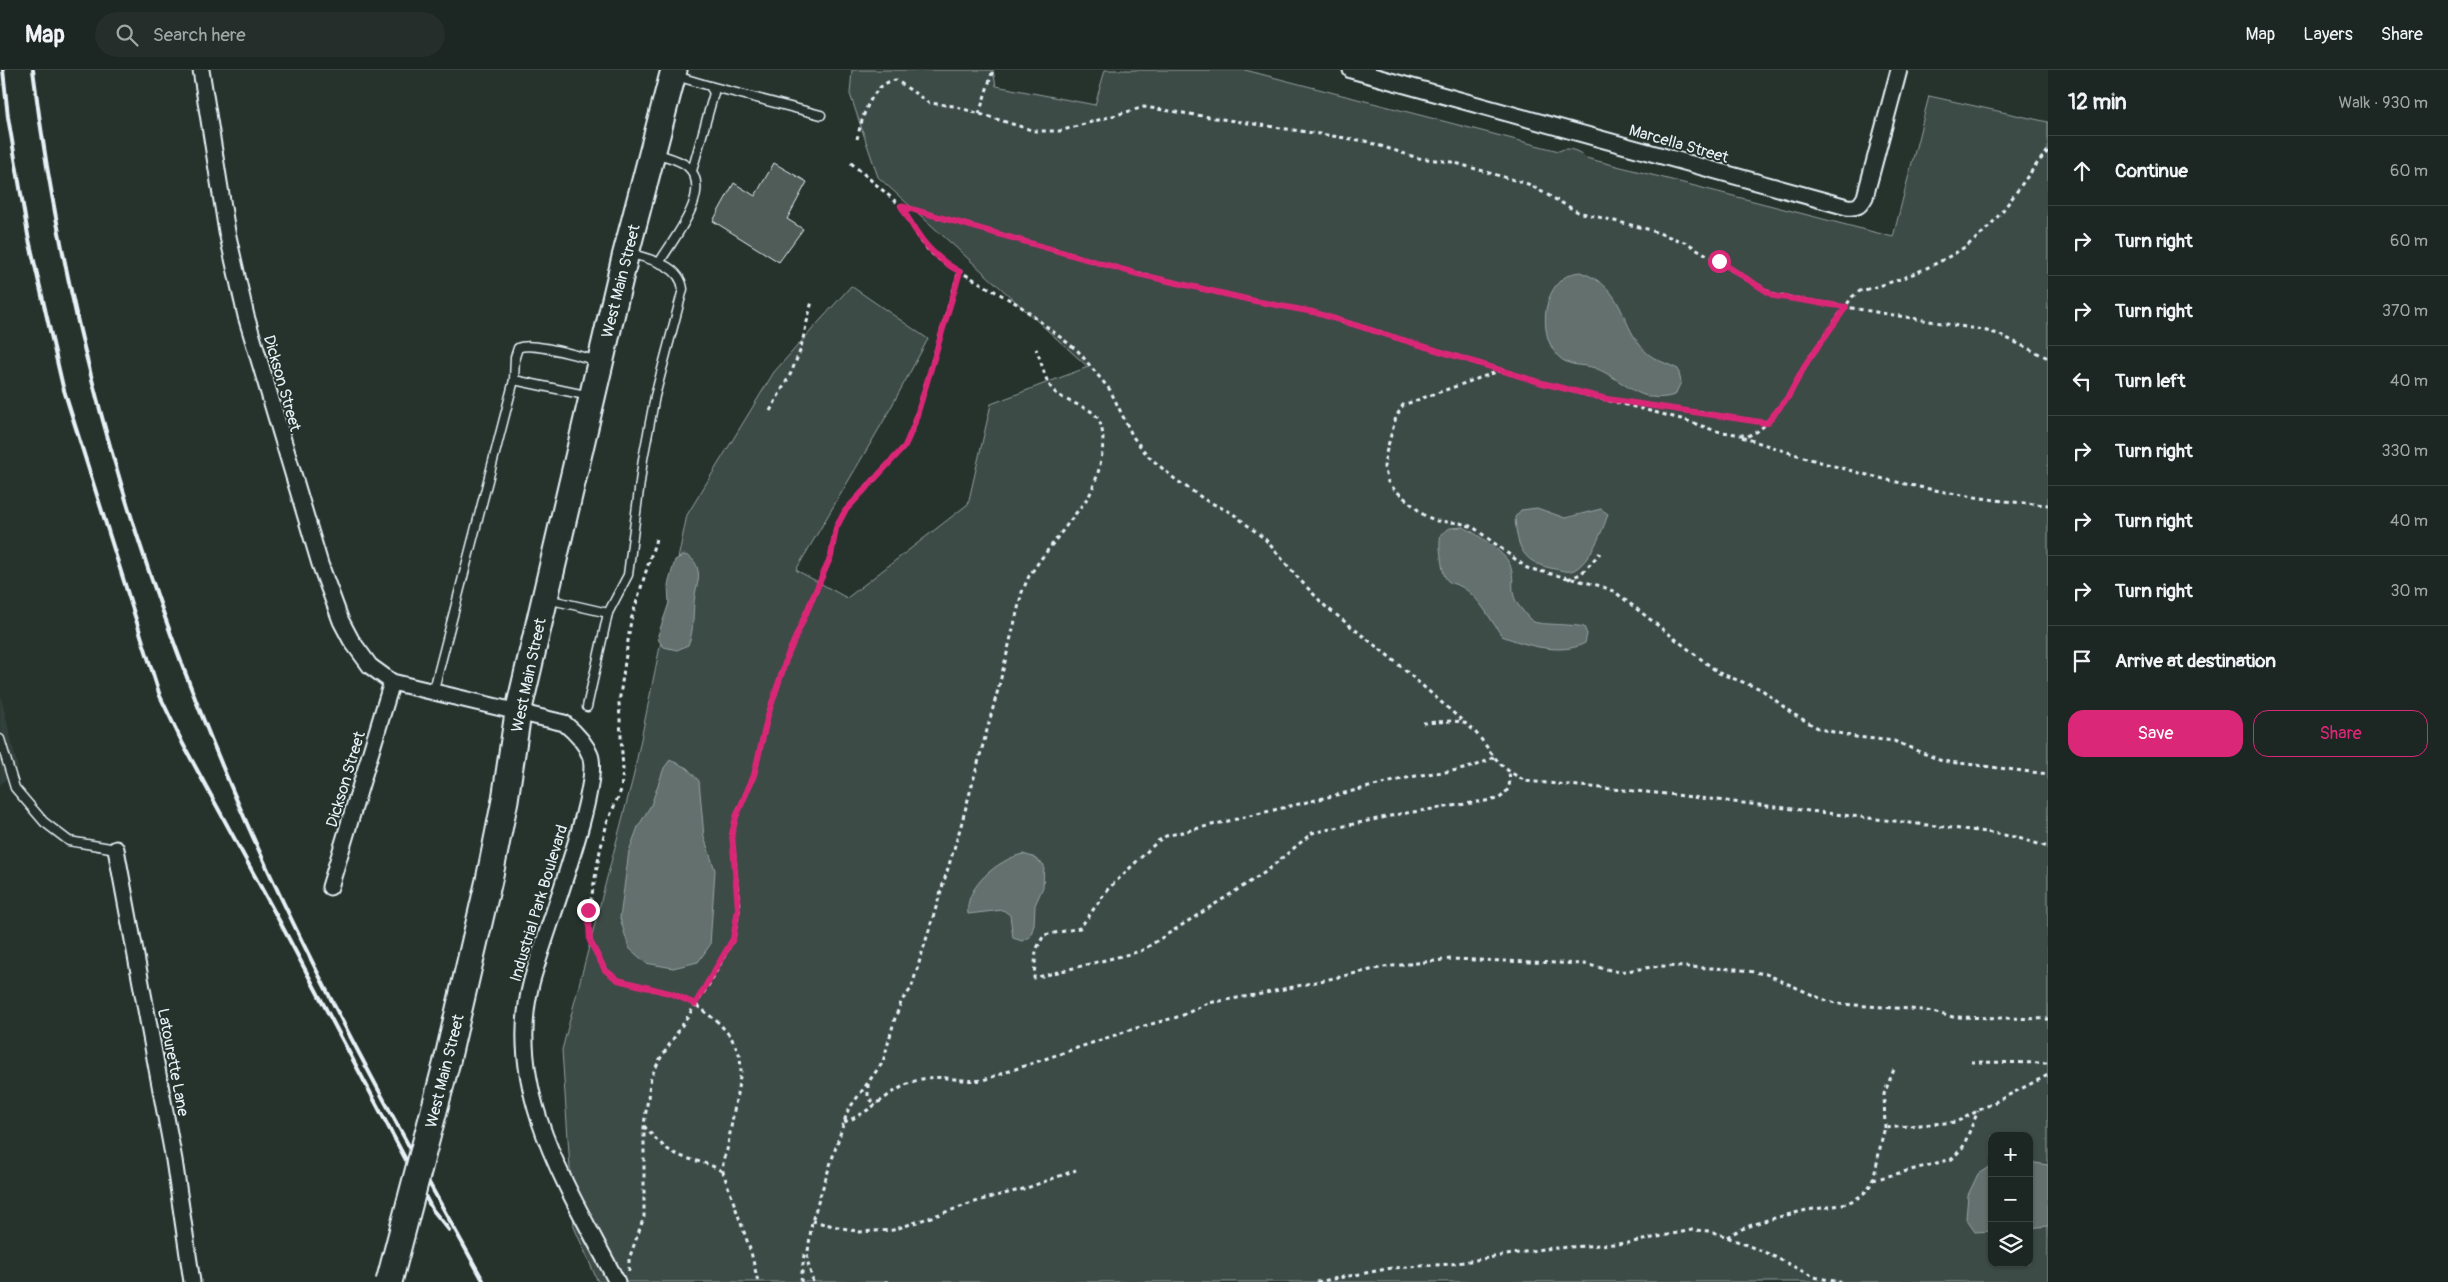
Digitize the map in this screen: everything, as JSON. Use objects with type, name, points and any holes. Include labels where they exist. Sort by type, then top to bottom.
[{"type":"main road","name":"West Main Street","points":[[389,1282],[447,1060],[489,880],[505,800],[518,713],[626,252],[673,73]]},
{"type":"street","name":"Dickson Street","points":[[201,70],[225,222],[246,316],[317,555],[341,621],[351,640],[370,666],[392,682],[518,713]]},
{"type":"street","name":"Marcella Street","points":[[1351,70],[1847,208],[1856,208],[1861,205],[1865,197],[1899,70]]},
{"type":"street","name":"Dickson Street","points":[[330,887],[392,682]]},
{"type":"street","name":"Industrial Park Boulevard","points":[[518,713],[564,723],[578,735],[591,756],[593,773],[585,810],[530,985],[526,1043],[528,1073],[540,1128],[558,1169],[624,1279]]},
{"type":"street","name":"Latourette Lane","points":[[116,849],[174,1160],[192,1282]]},
{"type":"lane","points":[[673,73],[710,86],[821,115]]},
{"type":"lane","points":[[692,171],[714,94],[710,86]]},
{"type":"lane","points":[[652,152],[676,160],[692,171],[698,184],[696,200],[659,263]]},
{"type":"lane","points":[[587,707],[608,613],[628,575],[643,459],[654,396],[682,289],[678,275],[669,267],[626,252]]},
{"type":"lane","points":[[433,693],[514,380],[515,356],[518,348],[522,346],[600,361]]},
{"type":"lane","points":[[514,380],[592,397]]},
{"type":"lane","points":[[545,598],[608,613]]},
{"type":"lane","points":[[0,739],[15,788],[44,822],[69,841],[116,849]]},
{"type":"path","points":[[979,114],[993,70]]},
{"type":"path","points":[[857,139],[860,124],[880,86],[887,81],[896,80],[929,103],[954,106],[1035,131],[1060,131],[1144,107],[1365,141],[1418,158],[1452,162],[1528,184],[1578,212],[1647,229],[1687,243],[1774,296],[1983,330],[1998,334],[2048,358]]},
{"type":"path","points":[[901,206],[1138,274],[1255,301],[1313,312],[1503,370],[1685,420],[1716,431],[1748,436],[1758,431],[1767,423],[1788,397],[1807,362],[1846,307],[1860,291],[1934,265],[1978,237],[2009,202],[2048,151]]},
{"type":"path","points":[[850,164],[901,206],[930,251],[943,262],[1019,305],[1078,351],[1110,390],[1133,437],[1148,456],[1176,480],[1207,501],[1232,513],[1265,539],[1325,606],[1391,658],[1466,724],[1509,772],[1525,781],[1542,784],[1676,795],[1986,832],[2015,837],[2048,847]]},
{"type":"path","points":[[624,1279],[644,1218],[644,1125],[651,1077],[733,939],[738,909],[732,834],[736,817],[754,775],[768,715],[787,657],[831,556],[836,528],[845,511],[905,446],[914,425],[960,272]]},
{"type":"path","points":[[770,411],[791,373],[800,351],[812,301]]},
{"type":"path","points":[[813,1282],[808,1266],[807,1250],[812,1221],[848,1110],[883,1062],[895,1018],[902,1000],[911,989],[960,830],[1022,592],[1029,576],[1089,496],[1095,484],[1103,431],[1100,422],[1094,413],[1065,399],[1051,388],[1036,349]]},
{"type":"path","points":[[1503,370],[1403,405],[1396,417],[1384,467],[1388,482],[1425,516],[1437,521],[1460,523],[1473,527],[1527,568],[1601,586],[1615,592],[1719,673],[1761,689],[1793,714],[1820,729],[1856,737],[1894,741],[1942,761],[2048,774]]},
{"type":"path","points":[[1607,399],[1767,423]]},
{"type":"path","points":[[1734,434],[1792,454],[1924,489],[2048,505]]},
{"type":"path","points":[[656,539],[631,620],[619,703],[623,770],[621,790],[607,823],[600,851],[588,910],[590,941],[605,970],[618,980],[673,994],[695,1004],[732,1037],[740,1056],[741,1071],[727,1150],[723,1160],[723,1172],[751,1252],[758,1282]]},
{"type":"path","points":[[1568,579],[1581,574],[1600,553]]},
{"type":"path","points":[[1423,723],[1457,722],[1466,724]]},
{"type":"path","points":[[1494,757],[1479,766],[1453,772],[1443,771],[1411,777],[1166,836],[1158,841],[1108,888],[1080,928],[1044,935],[1036,950],[1034,978],[1141,951],[1264,873],[1312,833],[1400,814],[1498,799],[1507,793],[1510,783],[1509,772]]},
{"type":"path","points":[[844,1122],[856,1118],[907,1084],[919,1079],[941,1076],[974,1081],[983,1080],[1133,1029],[1182,1016],[1208,1003],[1262,994],[1384,967],[1451,959],[1574,963],[1619,972],[1660,966],[1736,969],[1766,974],[1824,1000],[1840,1004],[1923,1010],[1952,1017],[2048,1019]]},
{"type":"path","points":[[1971,1062],[2048,1063]]},
{"type":"path","points":[[1727,1237],[1764,1222],[1853,1201],[1864,1193],[1872,1181],[1880,1142],[1885,1128],[1884,1094],[1895,1067]]},
{"type":"path","points":[[1885,1128],[1948,1124],[1978,1111],[2048,1075]]},
{"type":"path","points":[[868,1083],[868,1097],[873,1102],[880,1102]]},
{"type":"path","points":[[1872,1181],[1952,1159],[1963,1148],[1978,1111]]},
{"type":"path","points":[[644,1125],[658,1141],[674,1153],[709,1163],[723,1172]]},
{"type":"path","points":[[812,1221],[860,1232],[893,1230],[981,1200],[1027,1188],[1076,1170]]},
{"type":"path","points":[[1317,1282],[1392,1268],[1451,1264],[1543,1249],[1628,1243],[1692,1230],[1710,1231],[1769,1254],[1814,1277],[1840,1282]]},
{"type":"path","points":[[801,1282],[804,1255],[807,1250]]},
{"type":"path","points":[[884,1282],[891,1282]]},
{"type":"shaded area","points":[[852,70],[993,70],[996,86],[1095,105],[1105,70],[1245,70],[1559,151],[1573,150],[1586,158],[1893,237],[1929,96],[2048,122],[2048,1282],[598,1282],[574,1227],[562,1050],[633,778],[687,515],[774,372],[851,286],[928,339],[883,422],[796,570],[847,598],[968,504],[991,404],[1088,367],[878,177],[850,94]]},
{"type":"shaded area","points":[[1580,272],[1606,287],[1614,297],[1631,331],[1647,353],[1678,369],[1681,382],[1675,395],[1651,397],[1642,394],[1595,368],[1572,364],[1563,360],[1551,347],[1545,321],[1551,294],[1558,283],[1567,276]]},
{"type":"shaded area","points":[[1537,508],[1565,518],[1601,509],[1608,514],[1590,553],[1580,566],[1574,570],[1564,571],[1544,566],[1536,563],[1524,553],[1518,538],[1515,517],[1521,510]]},
{"type":"shaded area","points":[[1463,527],[1489,543],[1507,560],[1512,572],[1513,593],[1518,604],[1530,619],[1538,623],[1584,627],[1587,634],[1585,643],[1566,649],[1555,649],[1532,646],[1502,636],[1476,599],[1465,589],[1451,583],[1445,576],[1440,548],[1441,534],[1450,528]]},
{"type":"shaded area","points":[[684,555],[695,563],[699,577],[694,601],[690,639],[688,645],[677,650],[664,647],[659,641],[658,635],[669,603],[668,585],[675,560]]},
{"type":"shaded area","points":[[0,693],[18,768],[0,785]]},
{"type":"shaded area","points":[[670,760],[687,768],[699,781],[704,837],[715,870],[710,945],[698,962],[673,968],[646,963],[629,948],[620,918],[629,851],[638,827],[651,805],[664,768]]},
{"type":"shaded area","points":[[1023,854],[1033,857],[1044,865],[1043,887],[1035,905],[1034,925],[1030,937],[1022,941],[1013,938],[1010,915],[1003,910],[968,914],[968,904],[977,884],[985,876],[1004,862]]},
{"type":"shaded area","points":[[2033,1163],[2048,1165],[2048,1226],[2033,1228]]},
{"type":"shaded area","points":[[1988,1168],[1988,1231],[1975,1232],[1966,1219],[1968,1195],[1978,1174]]},
{"type":"building","points":[[774,163],[807,182],[787,219],[803,229],[779,262],[713,221],[734,183],[755,196]]},
{"type":"railway","points":[[3,70],[8,117],[28,235],[63,387],[160,696],[183,744],[432,1209],[449,1230]]},
{"type":"railway","points":[[33,70],[46,161],[82,340],[132,517],[160,604],[192,690],[254,840],[315,968],[381,1095],[484,1282]]},
{"type":"route","points":[[588,910],[590,941],[605,970],[618,980],[640,984],[673,994],[695,1004],[711,980],[733,939],[738,909],[738,888],[732,851],[732,834],[736,817],[754,775],[768,715],[787,657],[831,556],[836,528],[845,511],[905,446],[914,425],[960,272],[943,262],[930,251],[901,206],[1055,248],[1138,274],[1255,301],[1313,312],[1542,383],[1607,399],[1767,423],[1788,397],[1807,362],[1846,307],[1774,296],[1719,261]]}]
